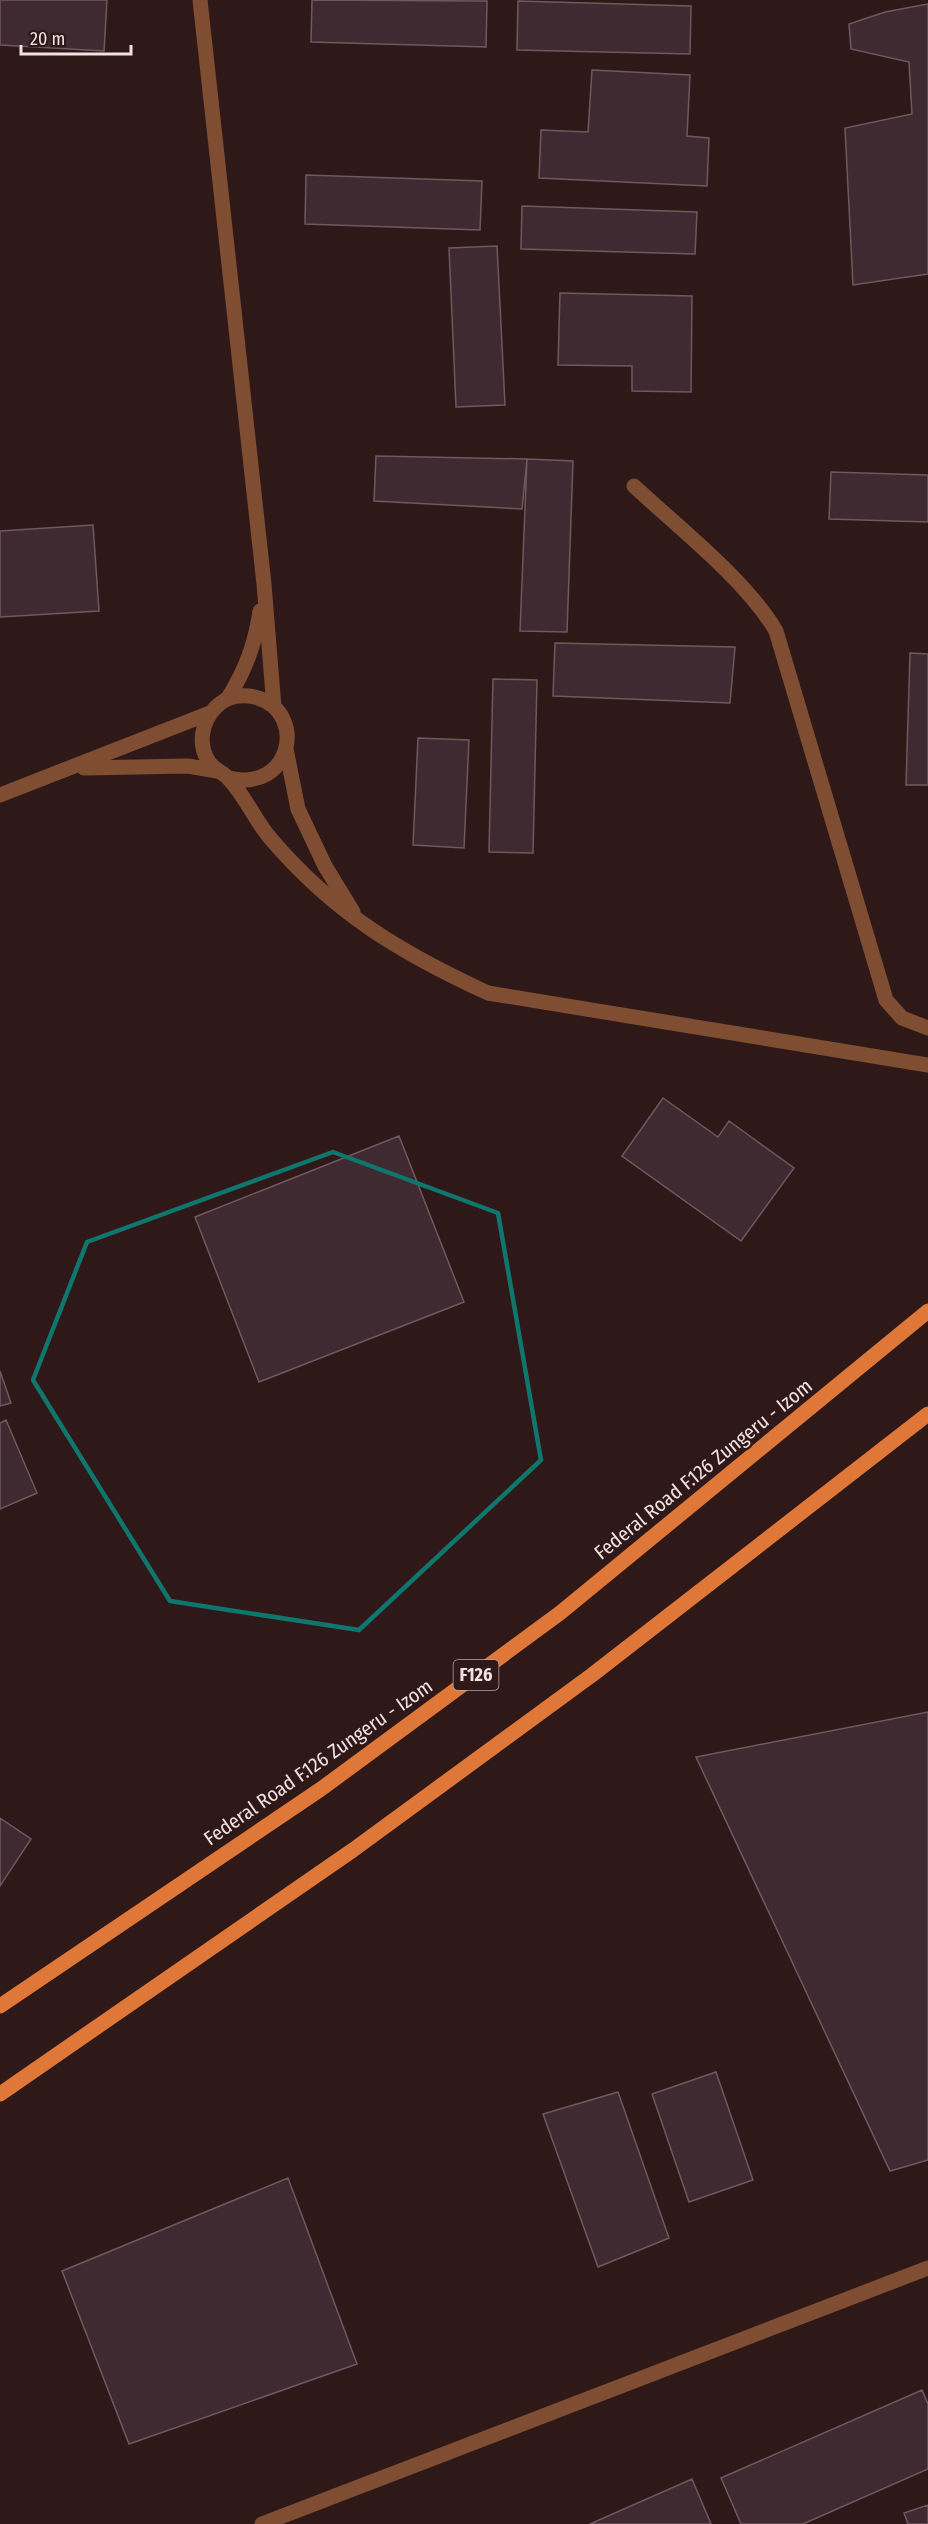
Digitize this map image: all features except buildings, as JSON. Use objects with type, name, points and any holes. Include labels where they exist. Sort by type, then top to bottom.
[{"type":"main road","name":"Federal Road F.126 Zungeru - Izom","points":[[0,2006],[321,1789],[560,1614],[928,1311]]},
{"type":"main road","points":[[0,2094],[373,1836],[592,1675],[928,1414]]},
{"type":"street","points":[[200,0],[264,584],[274,707]]},
{"type":"street","points":[[634,486],[743,588],[762,608],[776,631],[886,1000],[902,1018],[928,1028]]},
{"type":"street","points":[[0,795],[210,713],[228,698],[246,669],[256,641],[264,584]]},
{"type":"street","points":[[228,698],[244,695],[260,698],[274,707],[283,720],[287,734],[286,749],[298,809],[325,866],[360,922]]},
{"type":"street","points":[[210,713],[204,725],[204,750],[209,762],[223,774],[269,838],[317,888],[360,922],[423,963],[488,993],[928,1065]]},
{"type":"street","points":[[72,768],[188,766],[252,781],[264,777],[282,760],[286,749]]},
{"type":"street","points":[[262,2524],[928,2268]]},
{"type":"highlighted area","points":[[333,1152],[498,1213],[541,1460],[359,1630],[170,1601],[33,1380],[87,1242]]}]
